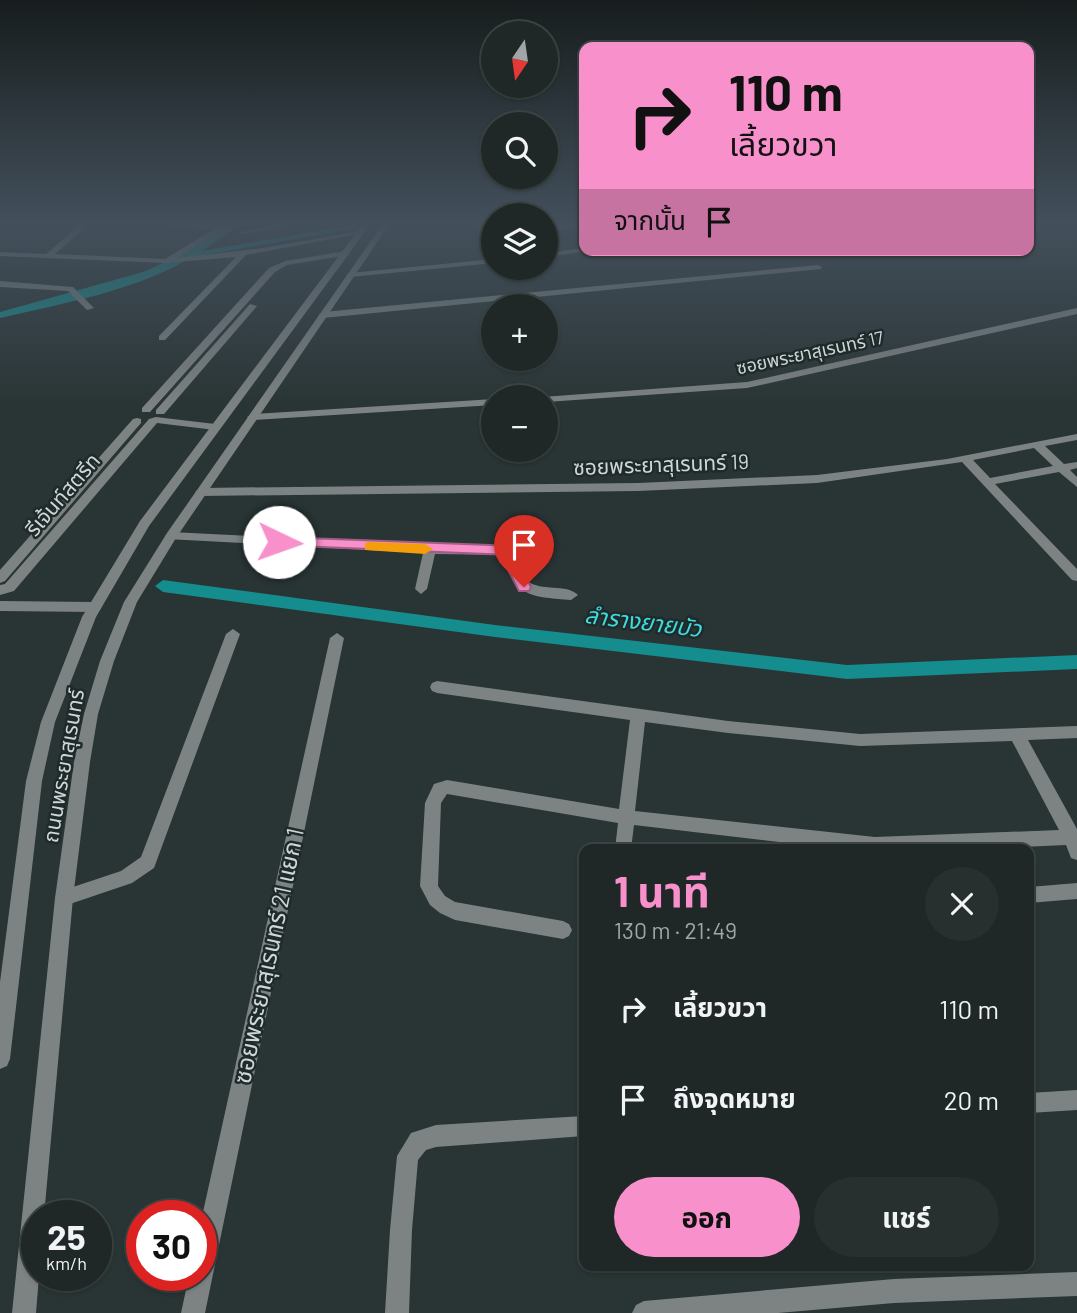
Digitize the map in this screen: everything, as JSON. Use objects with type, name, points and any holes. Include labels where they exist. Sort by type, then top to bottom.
[{"type":"street","points":[[46,286],[61,287],[83,300]]},
{"type":"street","points":[[162,338],[212,286]]},
{"type":"street","name":"รีเจ้นท์สตรีท","points":[[0,590],[9,588],[155,415],[270,286]]},
{"type":"street","name":"ถนนพระยาสุเรนทร์","points":[[0,1059],[34,781],[48,722],[75,649],[94,607],[144,524],[320,286]]},
{"type":"street","name":"ถนนพระยาสุเรนทร์","points":[[24,1313],[64,898],[82,762],[91,714],[107,661],[131,602],[171,536],[343,286]]},
{"type":"street","points":[[325,313],[618,286]]},
{"type":"street","name":"ซอยพระยาสุเรนทร์ 17","points":[[558,398],[747,386],[1077,311]]},
{"type":"street","points":[[285,331],[310,333]]},
{"type":"street","points":[[252,417],[481,403]]},
{"type":"street","name":"รีเจ้นท์สตรีท","points":[[0,578],[137,421],[136,415],[155,415]]},
{"type":"street","points":[[155,415],[217,424]]},
{"type":"street","name":"ซอยพระยาสุเรนทร์ 19","points":[[201,492],[638,487],[817,479],[965,459],[1077,437]]},
{"type":"street","points":[[1037,445],[1077,483]]},
{"type":"street","points":[[965,459],[1075,572]]},
{"type":"street","points":[[989,482],[1077,465]]},
{"type":"street","points":[[171,536],[430,550],[541,551]]},
{"type":"street","points":[[421,589],[430,550]]},
{"type":"street","points":[[516,551],[514,568],[524,587],[534,592],[571,595]]},
{"type":"street","points":[[0,606],[94,607]]},
{"type":"street","points":[[64,898],[126,877],[148,862],[233,634]]},
{"type":"street","name":"ซอยพระยาสุเรนทร์ 21 แยก 1","points":[[217,1200],[337,638]]},
{"type":"street","points":[[437,687],[638,715],[860,740],[1077,732]]},
{"type":"street","points":[[623,844],[638,715]]},
{"type":"street","points":[[975,844],[1075,843],[1017,735]]},
{"type":"street","points":[[563,930],[455,911],[442,906],[434,898],[429,886],[435,795],[447,786],[626,817],[866,844]]},
{"type":"street","points":[[1034,895],[1077,891]]},
{"type":"street","points":[[1034,1103],[1077,1100]]},
{"type":"street","points":[[397,1313],[408,1156],[419,1141],[436,1136],[579,1126]]},
{"type":"street","points":[[644,1313],[894,1291],[1077,1284]]},
{"type":"street","name":"ซอยพระยาสุเรนทร์ 21 แยก 1","points":[[193,1313],[198,1291]]},
{"type":"waterway","points":[[0,315],[111,286]]},
{"type":"waterway","name":"ลำรางยายบัว","points":[[163,586],[495,631],[847,672],[1077,662]]},
{"type":"slow traffic","points":[[370,547],[425,549]]},
{"type":"route","points":[[279,542],[516,551],[514,568],[517,579],[524,587]]}]
